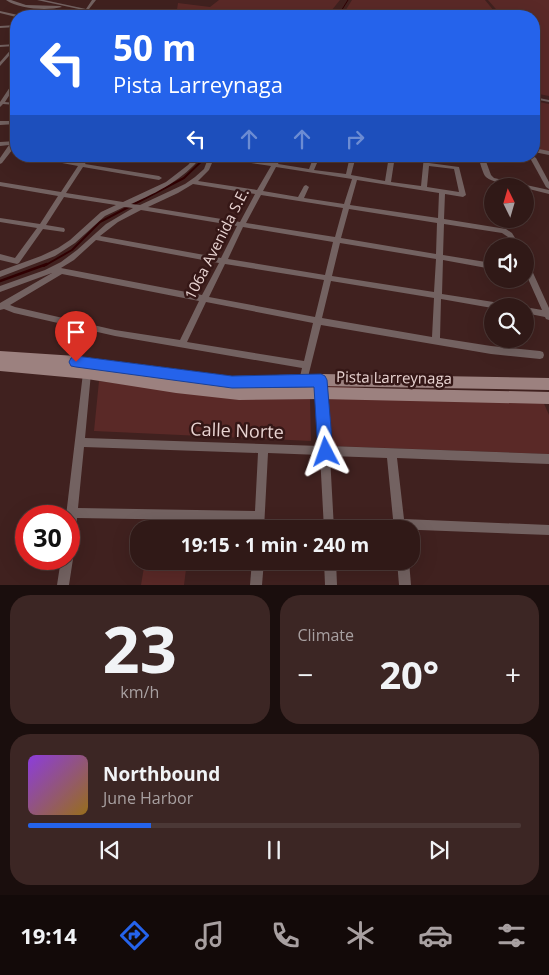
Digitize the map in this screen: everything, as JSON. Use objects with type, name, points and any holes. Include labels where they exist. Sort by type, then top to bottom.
[{"type":"main road","name":"Pista Larreynaga","points":[[0,356],[76,362],[217,381],[302,381],[321,387],[549,398]]},
{"type":"main road","name":"Pista Larreynaga","points":[[0,366],[87,373],[184,388],[239,394],[321,387],[549,384]]},
{"type":"street","points":[[8,0],[13,3],[41,7],[73,7]]},
{"type":"street","points":[[39,0],[87,10],[94,0]]},
{"type":"street","points":[[0,11],[13,3]]},
{"type":"street","points":[[0,65],[10,53]]},
{"type":"street","points":[[0,56],[8,55]]},
{"type":"street","points":[[1,105],[10,92]]},
{"type":"street","points":[[0,95],[8,95]]},
{"type":"street","points":[[63,162],[159,178]]},
{"type":"street","points":[[0,257],[17,261],[82,162]]},
{"type":"street","points":[[0,274],[46,258],[69,245],[92,221],[128,206],[175,179],[194,162]]},
{"type":"street","points":[[0,289],[54,269],[66,262],[96,238],[128,206],[164,197],[192,182],[207,169],[210,162]]},
{"type":"street","points":[[259,162],[311,171],[351,177],[442,192],[463,195],[457,168],[427,164],[424,189]]},
{"type":"street","name":"106a Avenida S.E.","points":[[182,344],[241,225],[276,162]]},
{"type":"street","points":[[311,171],[315,162]]},
{"type":"street","points":[[302,381],[347,207],[352,162]]},
{"type":"street","points":[[388,183],[391,162]]},
{"type":"street","points":[[484,162],[488,176],[495,178]]},
{"type":"street","points":[[535,162],[549,187]]},
{"type":"street","points":[[192,182],[504,231],[512,238]]},
{"type":"street","points":[[0,184],[484,265]]},
{"type":"street","points":[[300,199],[306,187]]},
{"type":"street","points":[[534,188],[549,192]]},
{"type":"street","points":[[436,340],[442,192]]},
{"type":"street","points":[[0,220],[62,230]]},
{"type":"street","points":[[96,238],[223,261],[484,303]]},
{"type":"street","points":[[1,306],[61,271],[66,262]]},
{"type":"street","points":[[61,271],[318,321],[491,350],[540,356]]},
{"type":"street","points":[[534,285],[548,315]]},
{"type":"street","points":[[1,306],[115,333],[306,365]]},
{"type":"street","points":[[534,312],[548,315]]},
{"type":"street","points":[[73,505],[87,373]]},
{"type":"street","points":[[321,387],[329,520]]},
{"type":"street","name":"Calle Norte","points":[[80,443],[549,459]]},
{"type":"street","points":[[260,520],[262,450]]},
{"type":"street","points":[[392,454],[398,520]]},
{"type":"street","points":[[80,513],[260,516]]},
{"type":"street","points":[[420,527],[549,530]]},
{"type":"street","points":[[63,585],[65,570]]},
{"type":"street","points":[[256,585],[257,570]]},
{"type":"street","points":[[330,570],[331,585]]},
{"type":"street","points":[[404,570],[406,585]]},
{"type":"shaded area","points":[[219,0],[340,0],[332,10],[177,10],[178,3],[210,7]]},
{"type":"shaded area","points":[[352,0],[485,0],[493,10],[346,10]]},
{"type":"shaded area","points":[[488,0],[549,0],[549,96],[540,94],[540,10],[497,10]]},
{"type":"shaded area","points":[[540,102],[549,104],[549,154],[540,152]]},
{"type":"shaded area","points":[[99,381],[239,399],[310,399],[311,441],[94,431]]},
{"type":"shaded area","points":[[328,386],[541,397],[549,415],[549,454],[331,446]]},
{"type":"shaded area","points":[[144,570],[186,570],[184,585],[141,585]]},
{"type":"waterway","points":[[342,10],[348,0]]},
{"type":"waterway","points":[[44,266],[72,250],[100,222],[184,178],[201,162]]},
{"type":"waterway","points":[[0,281],[47,264]]},
{"type":"route","points":[[76,362],[232,382],[321,380],[326,452]]}]
